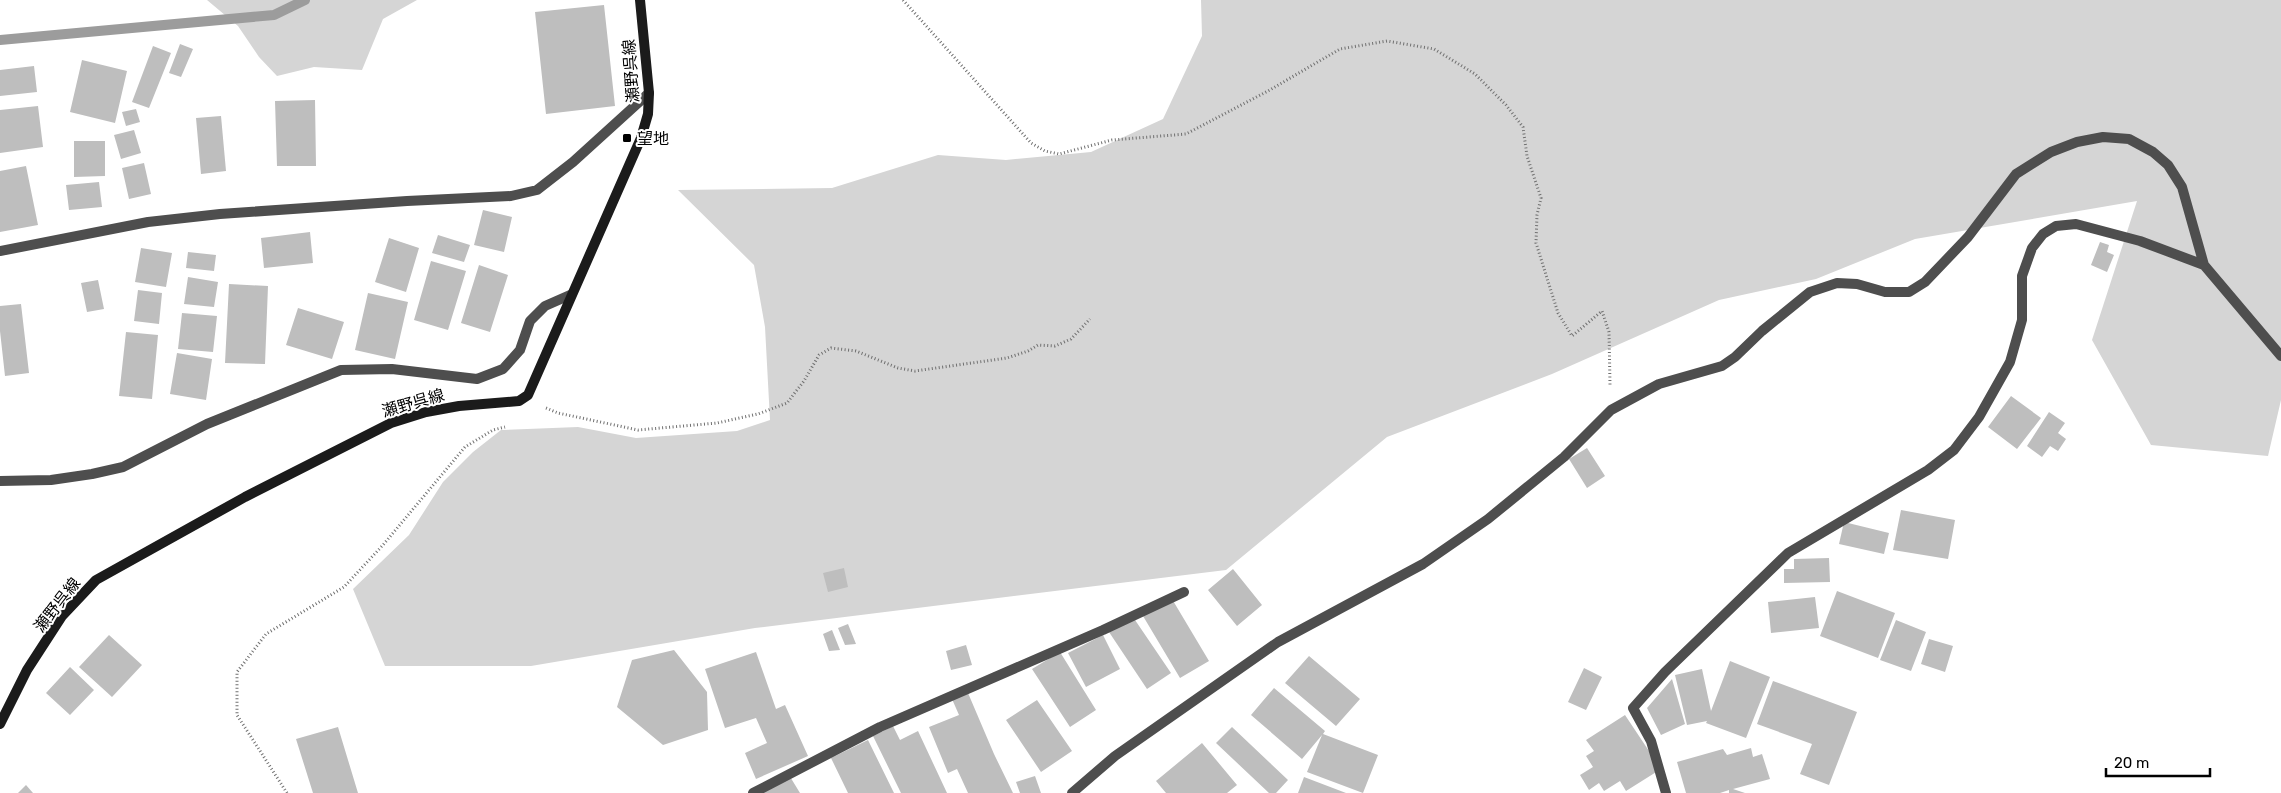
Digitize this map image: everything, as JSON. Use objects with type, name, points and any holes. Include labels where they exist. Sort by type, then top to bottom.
[{"type":"main road","name":"瀬野呉線","points":[[0,724],[27,670],[62,616],[96,580],[245,497],[391,423],[426,412],[459,406],[519,402],[528,395],[570,295],[641,138],[648,114],[649,93],[640,0]]},
{"type":"street","points":[[0,251],[148,222],[220,214],[511,196],[537,190],[573,162],[649,93]]},
{"type":"street","points":[[1072,793],[1115,756],[1278,642],[1423,564],[1488,519],[1564,457],[1611,410],[1659,384],[1722,366],[1810,292],[1836,283],[1857,284],[1885,292],[1909,292],[1925,282],[1968,237],[2016,174],[2034,161],[2077,142],[2102,137],[2128,139],[2153,152],[2168,165],[2182,187],[2204,265],[2281,356]]},
{"type":"street","points":[[1666,793],[1651,742],[1633,708],[1666,672],[1788,553],[1928,470],[1954,450],[1979,417],[2010,362],[2022,320],[2022,276],[2032,248],[2043,234],[2056,226],[2076,224],[2140,242],[2204,265]]},
{"type":"street","points":[[0,481],[51,480],[123,467],[207,424],[341,370],[392,369],[477,379],[503,369],[520,350],[530,321],[544,306],[570,295]]},
{"type":"street","points":[[753,793],[880,727],[1103,630],[1184,592]]},
{"type":"path","points":[[903,0],[1031,143],[1045,151],[1060,154],[1112,140],[1186,134],[1268,91],[1340,49],[1387,41],[1434,49],[1474,74],[1506,105],[1523,127],[1527,156],[1541,198],[1537,215],[1536,243],[1545,267],[1549,290],[1558,313],[1572,336],[1602,311],[1609,332],[1611,410]]},
{"type":"path","points":[[528,395],[537,404],[558,413],[638,430],[717,423],[758,414],[787,403],[804,381],[819,355],[831,348],[856,351],[898,368],[915,371],[1007,358],[1028,351],[1038,345],[1055,346],[1071,339],[1090,319]]},
{"type":"path","points":[[287,793],[237,715],[238,672],[266,634],[344,587],[383,545],[465,447],[493,430],[508,426]]},
{"type":"shaded area","points":[[207,0],[417,0],[383,19],[362,70],[314,67],[277,76],[259,57],[238,26]]},
{"type":"shaded area","points":[[1201,0],[2281,0],[2281,400],[2268,456],[2151,445],[2092,340],[2137,201],[1915,239],[1816,279],[1719,300],[1552,374],[1387,437],[1226,570],[755,628],[531,666],[385,666],[353,589],[409,535],[443,482],[473,452],[501,430],[578,427],[636,438],[737,431],[770,420],[765,327],[754,265],[678,190],[832,188],[938,155],[1006,160],[1091,152],[1163,119],[1202,36]]},
{"type":"building","points":[[604,5],[615,106],[546,114],[535,12]]},
{"type":"building","points":[[180,44],[193,49],[181,77],[169,73]]},
{"type":"building","points":[[153,46],[171,53],[149,108],[132,102]]},
{"type":"building","points":[[82,60],[127,71],[115,123],[70,112]]},
{"type":"building","points":[[34,66],[37,92],[0,96],[0,70]]},
{"type":"building","points":[[315,100],[316,166],[277,166],[275,101]]},
{"type":"building","points":[[38,106],[43,147],[0,153],[0,110]]},
{"type":"building","points":[[136,109],[140,122],[126,126],[122,112]]},
{"type":"building","points":[[221,116],[226,171],[201,174],[196,118]]},
{"type":"building","points":[[134,130],[141,153],[121,159],[114,135]]},
{"type":"building","points":[[74,141],[105,141],[105,176],[74,177]]},
{"type":"building","points":[[144,163],[151,194],[129,199],[122,168]]},
{"type":"building","points":[[26,166],[38,225],[0,232],[0,171]]},
{"type":"building","points":[[99,182],[102,207],[69,210],[66,185]]},
{"type":"building","points":[[483,210],[512,217],[504,252],[474,245]]},
{"type":"building","points":[[310,232],[313,263],[264,268],[261,238]]},
{"type":"building","points":[[438,235],[470,245],[464,262],[432,253]]},
{"type":"building","points":[[389,238],[419,248],[406,292],[375,282]]},
{"type":"building","points":[[2100,242],[2109,245],[2107,252],[2114,255],[2107,272],[2091,265]]},
{"type":"building","points":[[141,248],[172,253],[166,287],[135,282]]},
{"type":"building","points":[[188,252],[216,255],[214,271],[186,268]]},
{"type":"building","points":[[431,261],[466,271],[448,330],[414,320]]},
{"type":"building","points":[[479,265],[508,275],[490,332],[461,323]]},
{"type":"building","points":[[188,277],[218,282],[214,307],[184,304]]},
{"type":"building","points":[[98,280],[104,309],[87,312],[81,283]]},
{"type":"building","points":[[229,284],[268,286],[265,364],[225,363]]},
{"type":"building","points":[[138,290],[162,293],[159,324],[134,321]]},
{"type":"building","points":[[368,293],[408,302],[395,359],[355,350]]},
{"type":"building","points":[[21,304],[29,373],[5,376],[0,331],[0,306]]},
{"type":"building","points":[[298,308],[344,322],[332,359],[286,345]]},
{"type":"building","points":[[182,313],[217,316],[213,352],[178,349]]},
{"type":"building","points":[[126,332],[158,335],[152,399],[119,396]]},
{"type":"building","points":[[177,353],[212,359],[206,400],[170,394]]},
{"type":"building","points":[[2011,396],[2041,418],[2017,449],[1988,427]]},
{"type":"building","points":[[2049,412],[2065,423],[2058,433],[2066,439],[2058,451],[2050,446],[2042,457],[2027,446]]},
{"type":"building","points":[[1587,448],[1605,476],[1587,488],[1569,459]]},
{"type":"building","points":[[1901,510],[1955,520],[1948,559],[1893,550]]},
{"type":"building","points":[[1844,522],[1889,533],[1884,554],[1839,544]]},
{"type":"building","points":[[1829,558],[1830,582],[1784,583],[1784,569],[1794,569],[1794,559]]},
{"type":"building","points":[[844,568],[848,587],[828,592],[823,573]]},
{"type":"building","points":[[1233,569],[1262,605],[1237,626],[1208,590]]},
{"type":"building","points":[[1837,591],[1895,613],[1878,658],[1820,636]]},
{"type":"building","points":[[1815,597],[1819,628],[1771,633],[1768,602]]},
{"type":"building","points":[[1172,599],[1209,661],[1180,678],[1143,616]]},
{"type":"building","points":[[1133,617],[1171,673],[1147,689],[1109,632]]},
{"type":"building","points":[[1896,620],[1926,632],[1911,671],[1880,660]]},
{"type":"building","points":[[848,624],[856,644],[845,645],[838,628]]},
{"type":"building","points":[[832,630],[840,650],[829,651],[823,634]]},
{"type":"building","points":[[109,635],[142,665],[112,697],[79,667]]},
{"type":"building","points":[[1103,635],[1120,669],[1086,687],[1068,653]]},
{"type":"building","points":[[1929,639],[1953,646],[1945,672],[1921,664]]},
{"type":"building","points":[[966,645],[972,665],[951,670],[946,651]]},
{"type":"building","points":[[674,650],[707,692],[708,730],[663,745],[617,707],[632,660]]},
{"type":"building","points":[[756,652],[776,709],[785,705],[808,756],[756,779],[745,753],[767,743],[756,718],[725,728],[705,669]]},
{"type":"building","points":[[1060,652],[1096,710],[1070,727],[1032,669]]},
{"type":"building","points":[[1309,656],[1360,699],[1336,726],[1285,683]]},
{"type":"building","points":[[1730,661],[1770,677],[1746,738],[1706,723],[1707,721],[1687,725],[1675,675],[1702,669],[1711,711]]},
{"type":"building","points":[[70,667],[94,690],[70,715],[46,693]]},
{"type":"building","points":[[1584,668],[1602,677],[1586,710],[1568,702]]},
{"type":"building","points":[[1672,679],[1685,724],[1661,735],[1647,708]]},
{"type":"building","points":[[1773,681],[1857,712],[1829,785],[1800,774],[1812,744],[1757,724]]},
{"type":"building","points":[[1274,688],[1325,731],[1323,734],[1378,755],[1363,793],[1307,772],[1322,735],[1302,759],[1251,715]]},
{"type":"building","points":[[968,693],[1013,793],[968,793],[957,769],[948,773],[929,727],[959,715],[952,699]]},
{"type":"building","points":[[1037,700],[1072,751],[1041,772],[1006,720]]},
{"type":"building","points":[[1625,715],[1661,769],[1626,791],[1620,781],[1604,791],[1599,783],[1589,790],[1580,775],[1593,767],[1586,756],[1594,751],[1586,740]]},
{"type":"building","points":[[893,726],[900,740],[918,731],[947,793],[901,793],[873,736]]},
{"type":"building","points":[[338,727],[358,793],[313,793],[296,739]]},
{"type":"building","points":[[1232,727],[1288,780],[1276,793],[1269,793],[1216,743]]},
{"type":"building","points":[[868,740],[894,793],[848,793],[831,758]]},
{"type":"building","points":[[1202,743],[1237,785],[1227,793],[1166,793],[1156,781]]},
{"type":"building","points":[[1751,748],[1753,757],[1762,754],[1770,779],[1733,789],[1745,793],[1729,793],[1729,790],[1720,793],[1686,793],[1677,762],[1723,749],[1727,755]]},
{"type":"building","points":[[789,775],[800,793],[758,793]]},
{"type":"building","points":[[1035,776],[1041,793],[1020,793],[1016,782]]},
{"type":"building","points":[[1304,777],[1346,793],[1298,793]]},
{"type":"building","points":[[26,785],[33,793],[18,793]]},
{"type":"waterway","points":[[0,40],[274,15],[305,0]]},
{"type":"place","name":"望地","points":[[627,138]]}]
